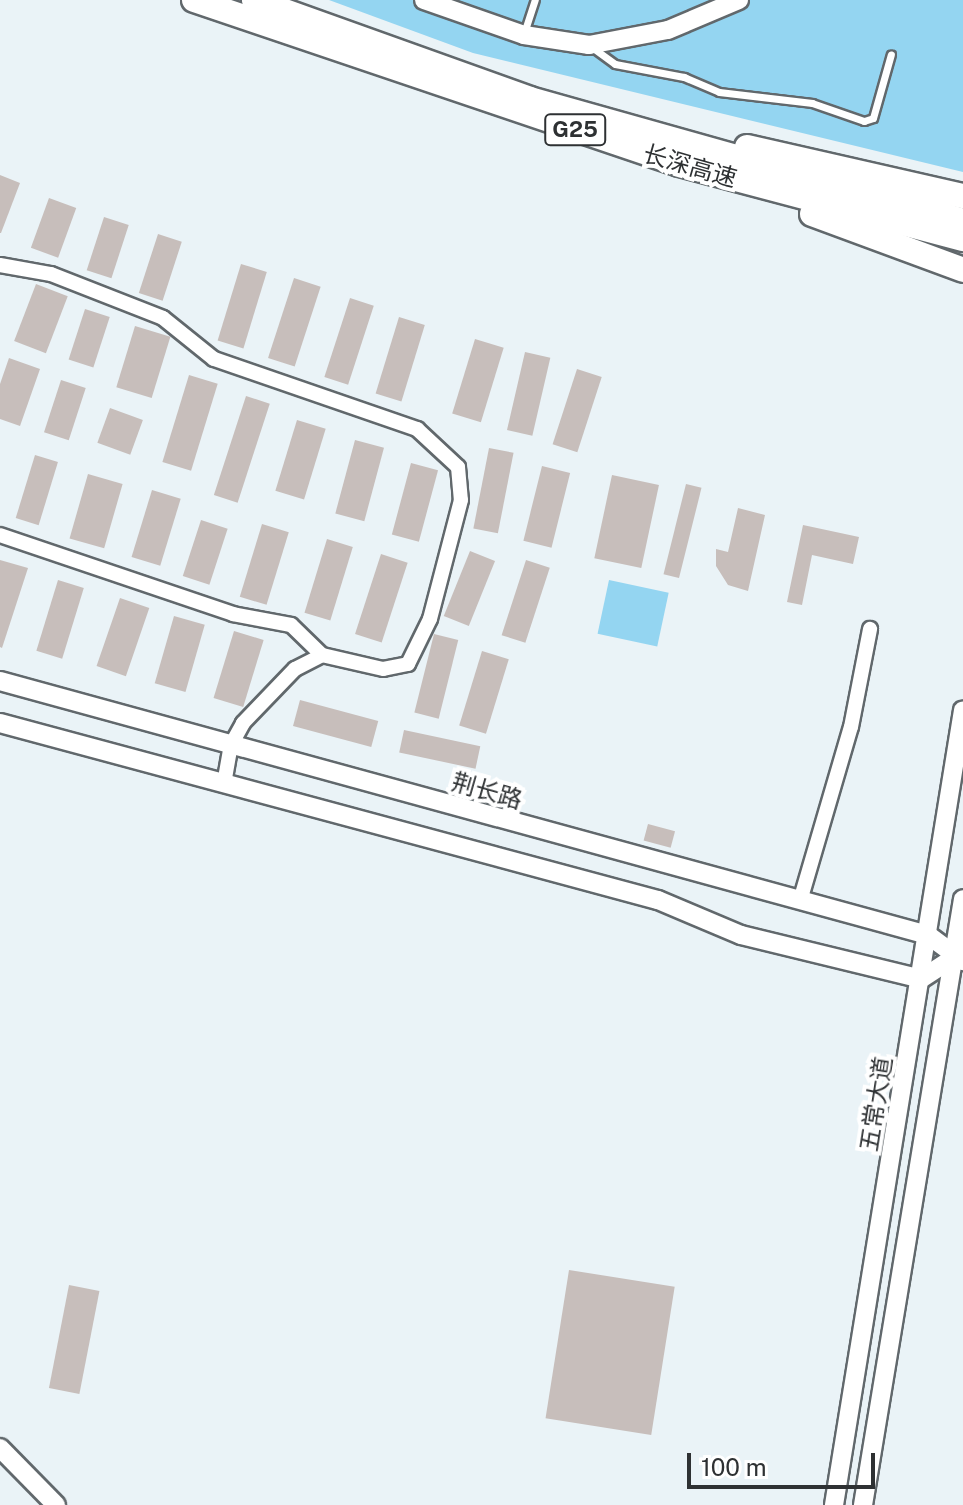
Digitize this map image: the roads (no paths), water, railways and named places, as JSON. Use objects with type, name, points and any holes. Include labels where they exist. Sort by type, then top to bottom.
[{"type":"highway","name":"长深高速","points":[[194,0],[679,164],[963,239]]},
{"type":"highway","name":"长深高速","points":[[254,0],[530,99],[963,221]]},
{"type":"highway","points":[[530,99],[963,196]]},
{"type":"highway","points":[[679,164],[963,270]]},
{"type":"main road","points":[[433,1],[524,35],[589,45],[668,30],[739,0]]},
{"type":"main road","name":"荆长路","points":[[0,681],[928,935],[958,960]]},
{"type":"main road","name":"五常大道","points":[[834,1505],[963,710]]},
{"type":"main road","points":[[0,723],[658,900],[741,935],[921,979],[958,960]]},
{"type":"main road","points":[[863,1505],[958,960],[963,899]]},
{"type":"main road","points":[[0,1448],[56,1505]]},
{"type":"street","points":[[0,265],[65,279],[163,318],[214,359],[417,429],[458,467],[457,515],[430,619],[408,664],[383,669],[322,655],[291,625],[233,614],[0,535]]},
{"type":"street","points":[[800,901],[851,727],[870,629]]},
{"type":"street","points":[[224,784],[231,745],[264,699],[295,669],[322,655]]},
{"type":"lane","points":[[524,35],[535,0]]},
{"type":"lane","points":[[589,45],[615,64],[684,77],[719,92],[812,103],[864,121],[873,118],[891,54]]}]
